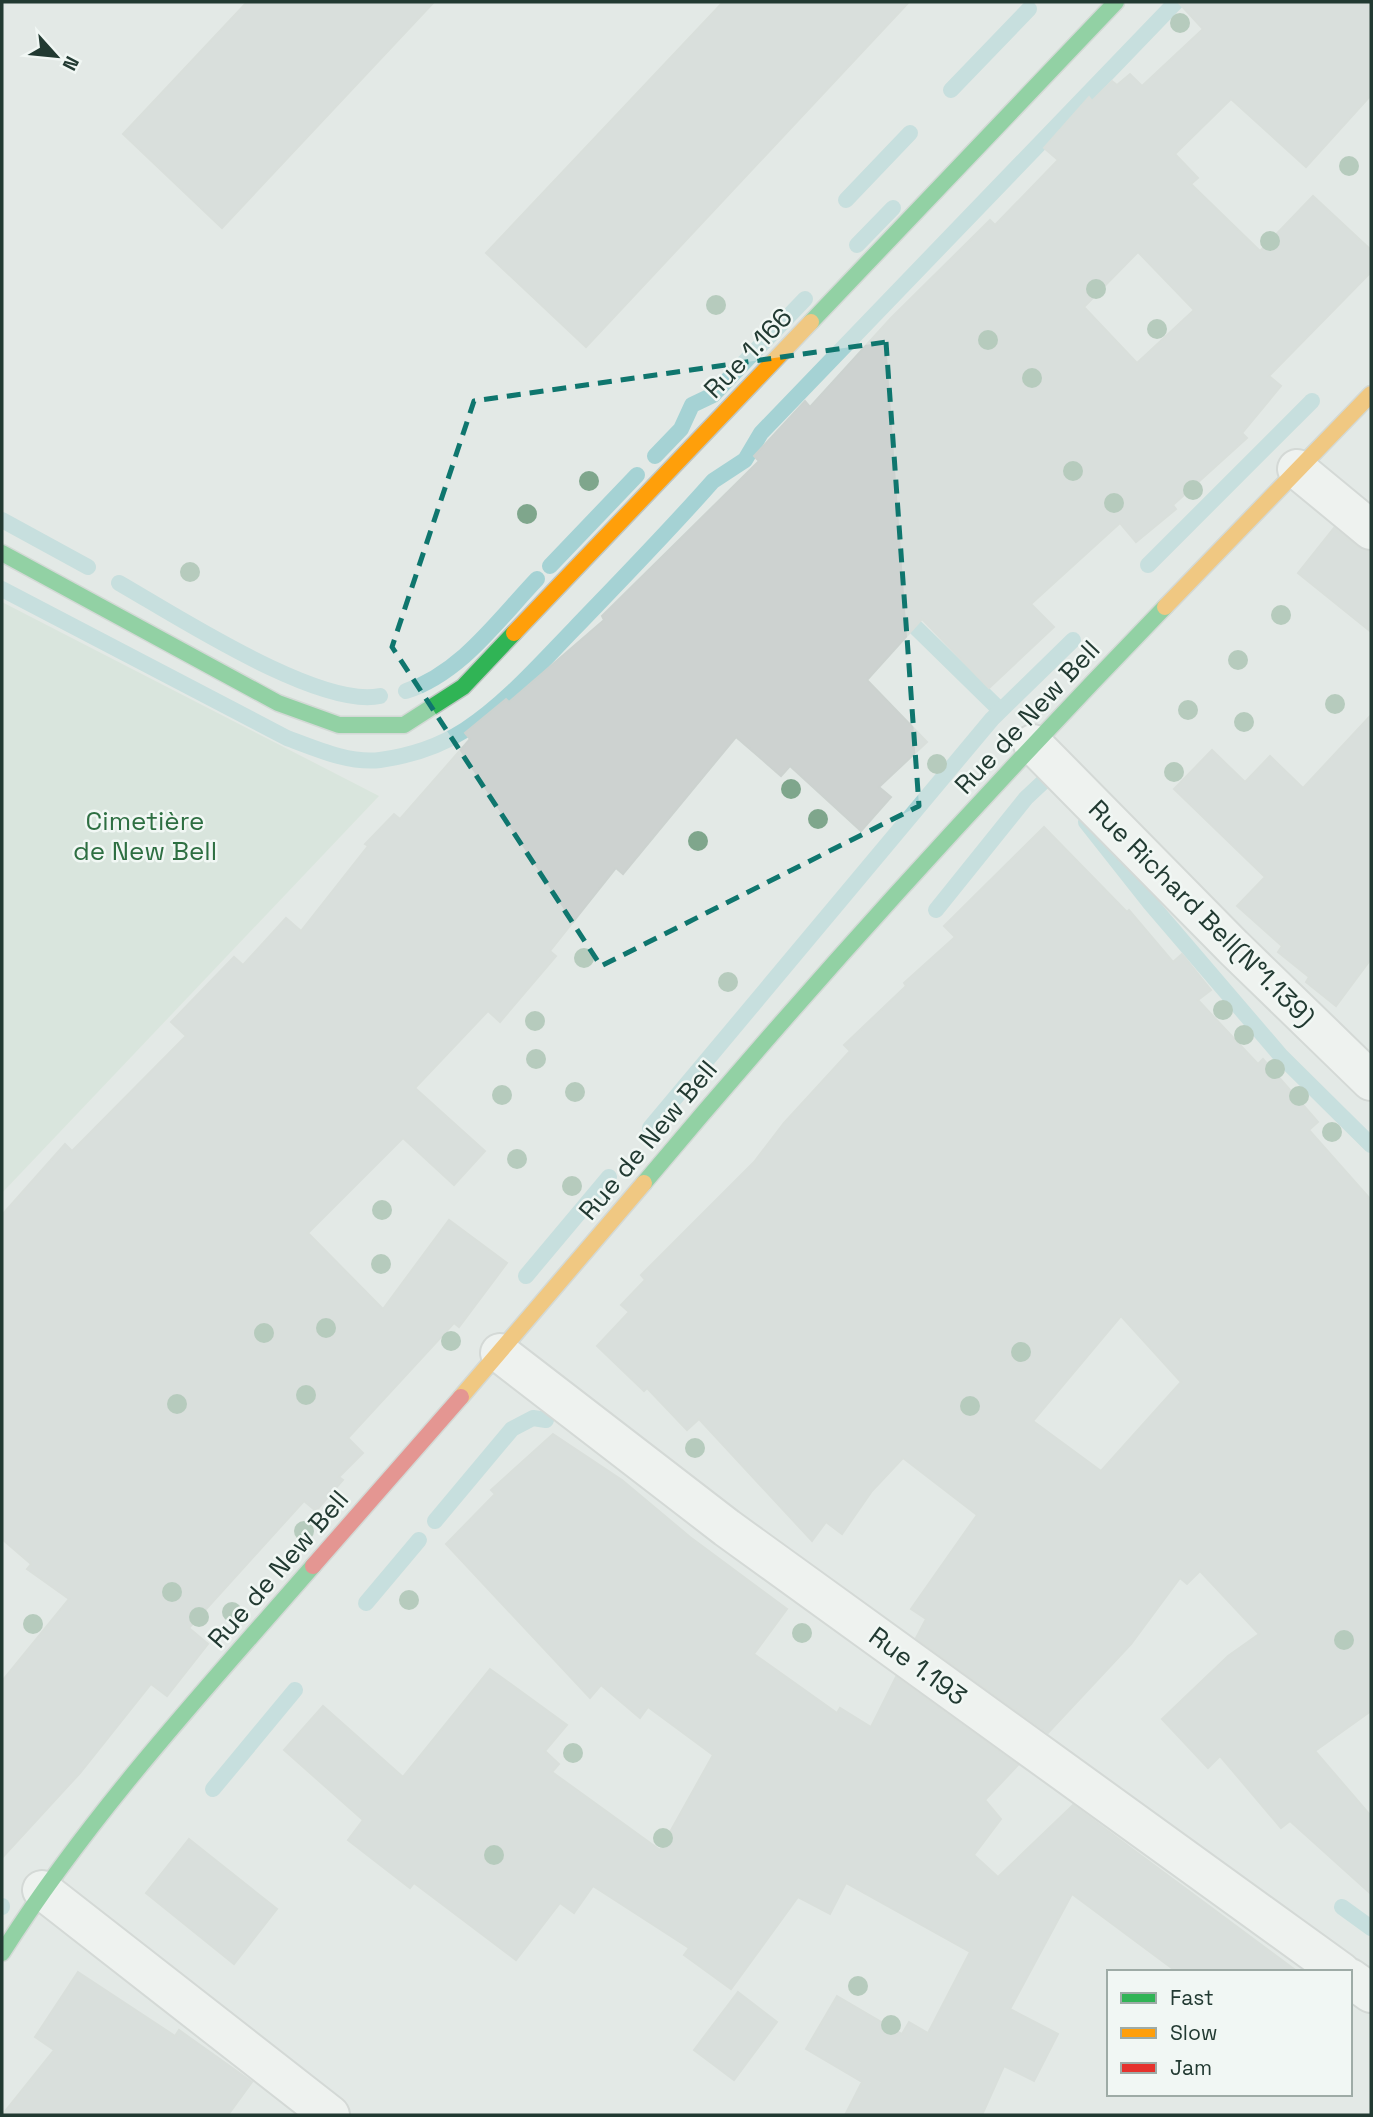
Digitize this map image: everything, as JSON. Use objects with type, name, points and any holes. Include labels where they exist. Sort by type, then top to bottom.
[{"type":"main road","name":"Rue 1.166","points":[[2,553],[278,703],[339,725],[404,725],[463,687],[1116,2]]},
{"type":"main road","name":"Rue de New Bell","points":[[2,1953],[42,1890],[203,1692],[500,1353],[778,1023],[1033,744],[1371,394]]},
{"type":"street","points":[[1297,469],[1371,530]]},
{"type":"street","name":"Rue Richard Bell(N°1.139)","points":[[1033,744],[1233,947],[1371,1081]]},
{"type":"street","name":"Rue 1.193","points":[[500,1353],[727,1528],[1338,1970]]},
{"type":"street","points":[[42,1890],[330,2115]]},
{"type":"street","points":[[1352,1979],[1371,1993]]},
{"type":"highlighted area","points":[[886,342],[919,806],[601,966],[392,647],[474,401]]},
{"type":"green space","name":"Cimetière de New Bell","points":[[2,602],[379,796],[2,1193]]},
{"type":"building","points":[[247,2],[434,2],[222,228],[123,134]]},
{"type":"building","points":[[723,2],[909,2],[586,347],[486,253]]},
{"type":"building","points":[[1178,2],[1371,2],[1371,95],[1306,167],[1231,99],[1175,154],[1198,178],[1191,184],[1260,251],[1313,196],[1371,250],[1371,272],[1269,376],[1281,386],[1242,433],[1247,438],[1173,505],[1176,509],[1136,542],[1120,523],[1031,604],[1054,627],[989,688],[922,619],[867,680],[927,742],[879,787],[891,797],[861,831],[790,766],[781,776],[736,737],[623,874],[616,868],[550,951],[556,956],[500,1022],[488,1011],[415,1088],[485,1151],[454,1185],[403,1138],[308,1233],[383,1309],[449,1220],[507,1263],[459,1327],[454,1323],[348,1438],[363,1453],[339,1477],[343,1480],[316,1511],[304,1501],[189,1628],[208,1644],[167,1696],[151,1684],[80,1773],[2,1858],[2,1681],[69,1599],[27,1569],[31,1564],[2,1539],[2,1215],[65,1144],[72,1151],[186,1036],[171,1022],[234,957],[243,965],[286,918],[301,931],[368,846],[365,844],[394,814],[400,819],[470,739],[465,733],[506,699],[509,702],[604,620],[602,616],[759,461],[754,456],[805,401],[810,407],[891,318],[990,220],[995,225],[1058,160],[1044,148],[1089,97],[1092,101],[1112,81],[1117,85],[1130,74],[1142,86],[1203,29]],"holes":[[[1138,252],[1194,310],[1137,363],[1084,307]]]},
{"type":"building","points":[[1334,528],[1358,547],[1371,551],[1371,632],[1298,573]]},
{"type":"building","points":[[1371,715],[1371,959],[1336,1006],[1306,982],[1309,977],[1278,952],[1282,946],[1237,906],[1265,877],[1174,789],[1212,750],[1245,782],[1270,756],[1303,788]]},
{"type":"building","points":[[1044,827],[1127,912],[1129,910],[1173,962],[1182,954],[1211,990],[1198,1000],[1258,1064],[1263,1059],[1318,1122],[1309,1130],[1371,1200],[1371,1711],[1315,1751],[1371,1816],[1371,1894],[1290,1821],[1281,1828],[1220,1756],[1208,1768],[1162,1719],[1228,1656],[1259,1634],[1200,1571],[1187,1584],[1180,1578],[1131,1644],[1048,1733],[916,1638],[926,1619],[911,1609],[977,1515],[903,1458],[872,1491],[842,1534],[826,1522],[812,1541],[699,1419],[687,1430],[647,1388],[644,1391],[597,1346],[629,1312],[621,1305],[645,1280],[641,1275],[754,1162],[784,1123],[850,1051],[844,1045],[906,986],[904,983],[955,937],[944,926]],"holes":[[[1121,1316],[1181,1382],[1101,1471],[1033,1421]]]},
{"type":"building","points":[[553,1434],[622,1480],[690,1537],[787,1609],[754,1654],[837,1713],[840,1708],[871,1727],[896,1677],[1018,1765],[985,1800],[1001,1819],[974,1855],[998,1877],[1073,1805],[1295,1970],[1174,1970],[1072,1894],[1010,2009],[1058,2034],[1034,2081],[1004,2066],[982,2115],[845,2115],[862,2082],[806,2049],[837,1996],[902,2034],[909,2022],[928,2033],[970,1952],[846,1883],[830,1914],[798,1897],[731,1989],[684,1955],[689,1948],[593,1886],[574,1913],[560,1903],[516,1960],[414,1883],[410,1888],[348,1840],[363,1820],[284,1750],[323,1706],[403,1777],[490,1669],[567,1725],[545,1751],[559,1764],[552,1772],[660,1850],[713,1755],[648,1707],[640,1718],[601,1685],[590,1698],[446,1544],[495,1494],[491,1490]]},
{"type":"building","points":[[189,1839],[277,1909],[234,1964],[146,1893]]},
{"type":"building","points":[[78,1972],[175,2036],[179,2030],[252,2082],[228,2115],[2,2115],[54,2050],[35,2037]]},
{"type":"building","points":[[738,1992],[777,2022],[734,2080],[694,2050]]},
{"type":"waterway","points":[[2,589],[287,738],[320,750],[368,761],[402,756],[445,741],[465,730],[509,695],[713,481],[745,460],[761,433],[1176,2]]},
{"type":"waterway","points":[[951,90],[1029,9]]},
{"type":"waterway","points":[[846,200],[910,133]]},
{"type":"waterway","points":[[857,245],[893,208]]},
{"type":"waterway","points":[[655,456],[681,429],[692,405],[713,395],[805,299]]},
{"type":"waterway","points":[[1148,565],[1312,401]]},
{"type":"waterway","points":[[550,566],[637,475]]},
{"type":"waterway","points":[[2,520],[88,567]]},
{"type":"waterway","points":[[406,691],[426,683],[461,658],[493,628],[537,579]]},
{"type":"waterway","points":[[119,583],[210,636],[285,674],[321,688],[354,696],[380,696]]},
{"type":"waterway","points":[[902,614],[1000,710]]},
{"type":"waterway","points":[[650,1128],[992,719],[1073,640]]},
{"type":"waterway","points":[[936,910],[1026,798],[1057,769]]},
{"type":"waterway","points":[[1086,822],[1150,903],[1281,1056],[1371,1145]]},
{"type":"waterway","points":[[526,1276],[609,1177]]},
{"type":"waterway","points":[[435,1521],[512,1429],[533,1418],[546,1420]]},
{"type":"waterway","points":[[366,1603],[419,1540]]},
{"type":"waterway","points":[[213,1789],[295,1690]]},
{"type":"waterway","points":[[1342,1907],[1371,1928]]},
{"type":"traffic: fast","points":[[811,322],[1116,2]]},
{"type":"traffic: fast","points":[[2,553],[278,703],[339,725],[404,725],[463,687],[514,633]]},
{"type":"traffic: fast","points":[[644,1183],[900,890],[1031,747],[1165,607]]},
{"type":"traffic: fast","points":[[2,1953],[36,1901],[111,1802],[190,1706],[313,1566]]},
{"type":"traffic: slow","points":[[514,633],[811,322]]},
{"type":"traffic: slow","points":[[1165,607],[1371,394]]},
{"type":"traffic: slow","points":[[461,1397],[644,1183]]},
{"type":"traffic: jam","points":[[313,1566],[461,1397]]}]
